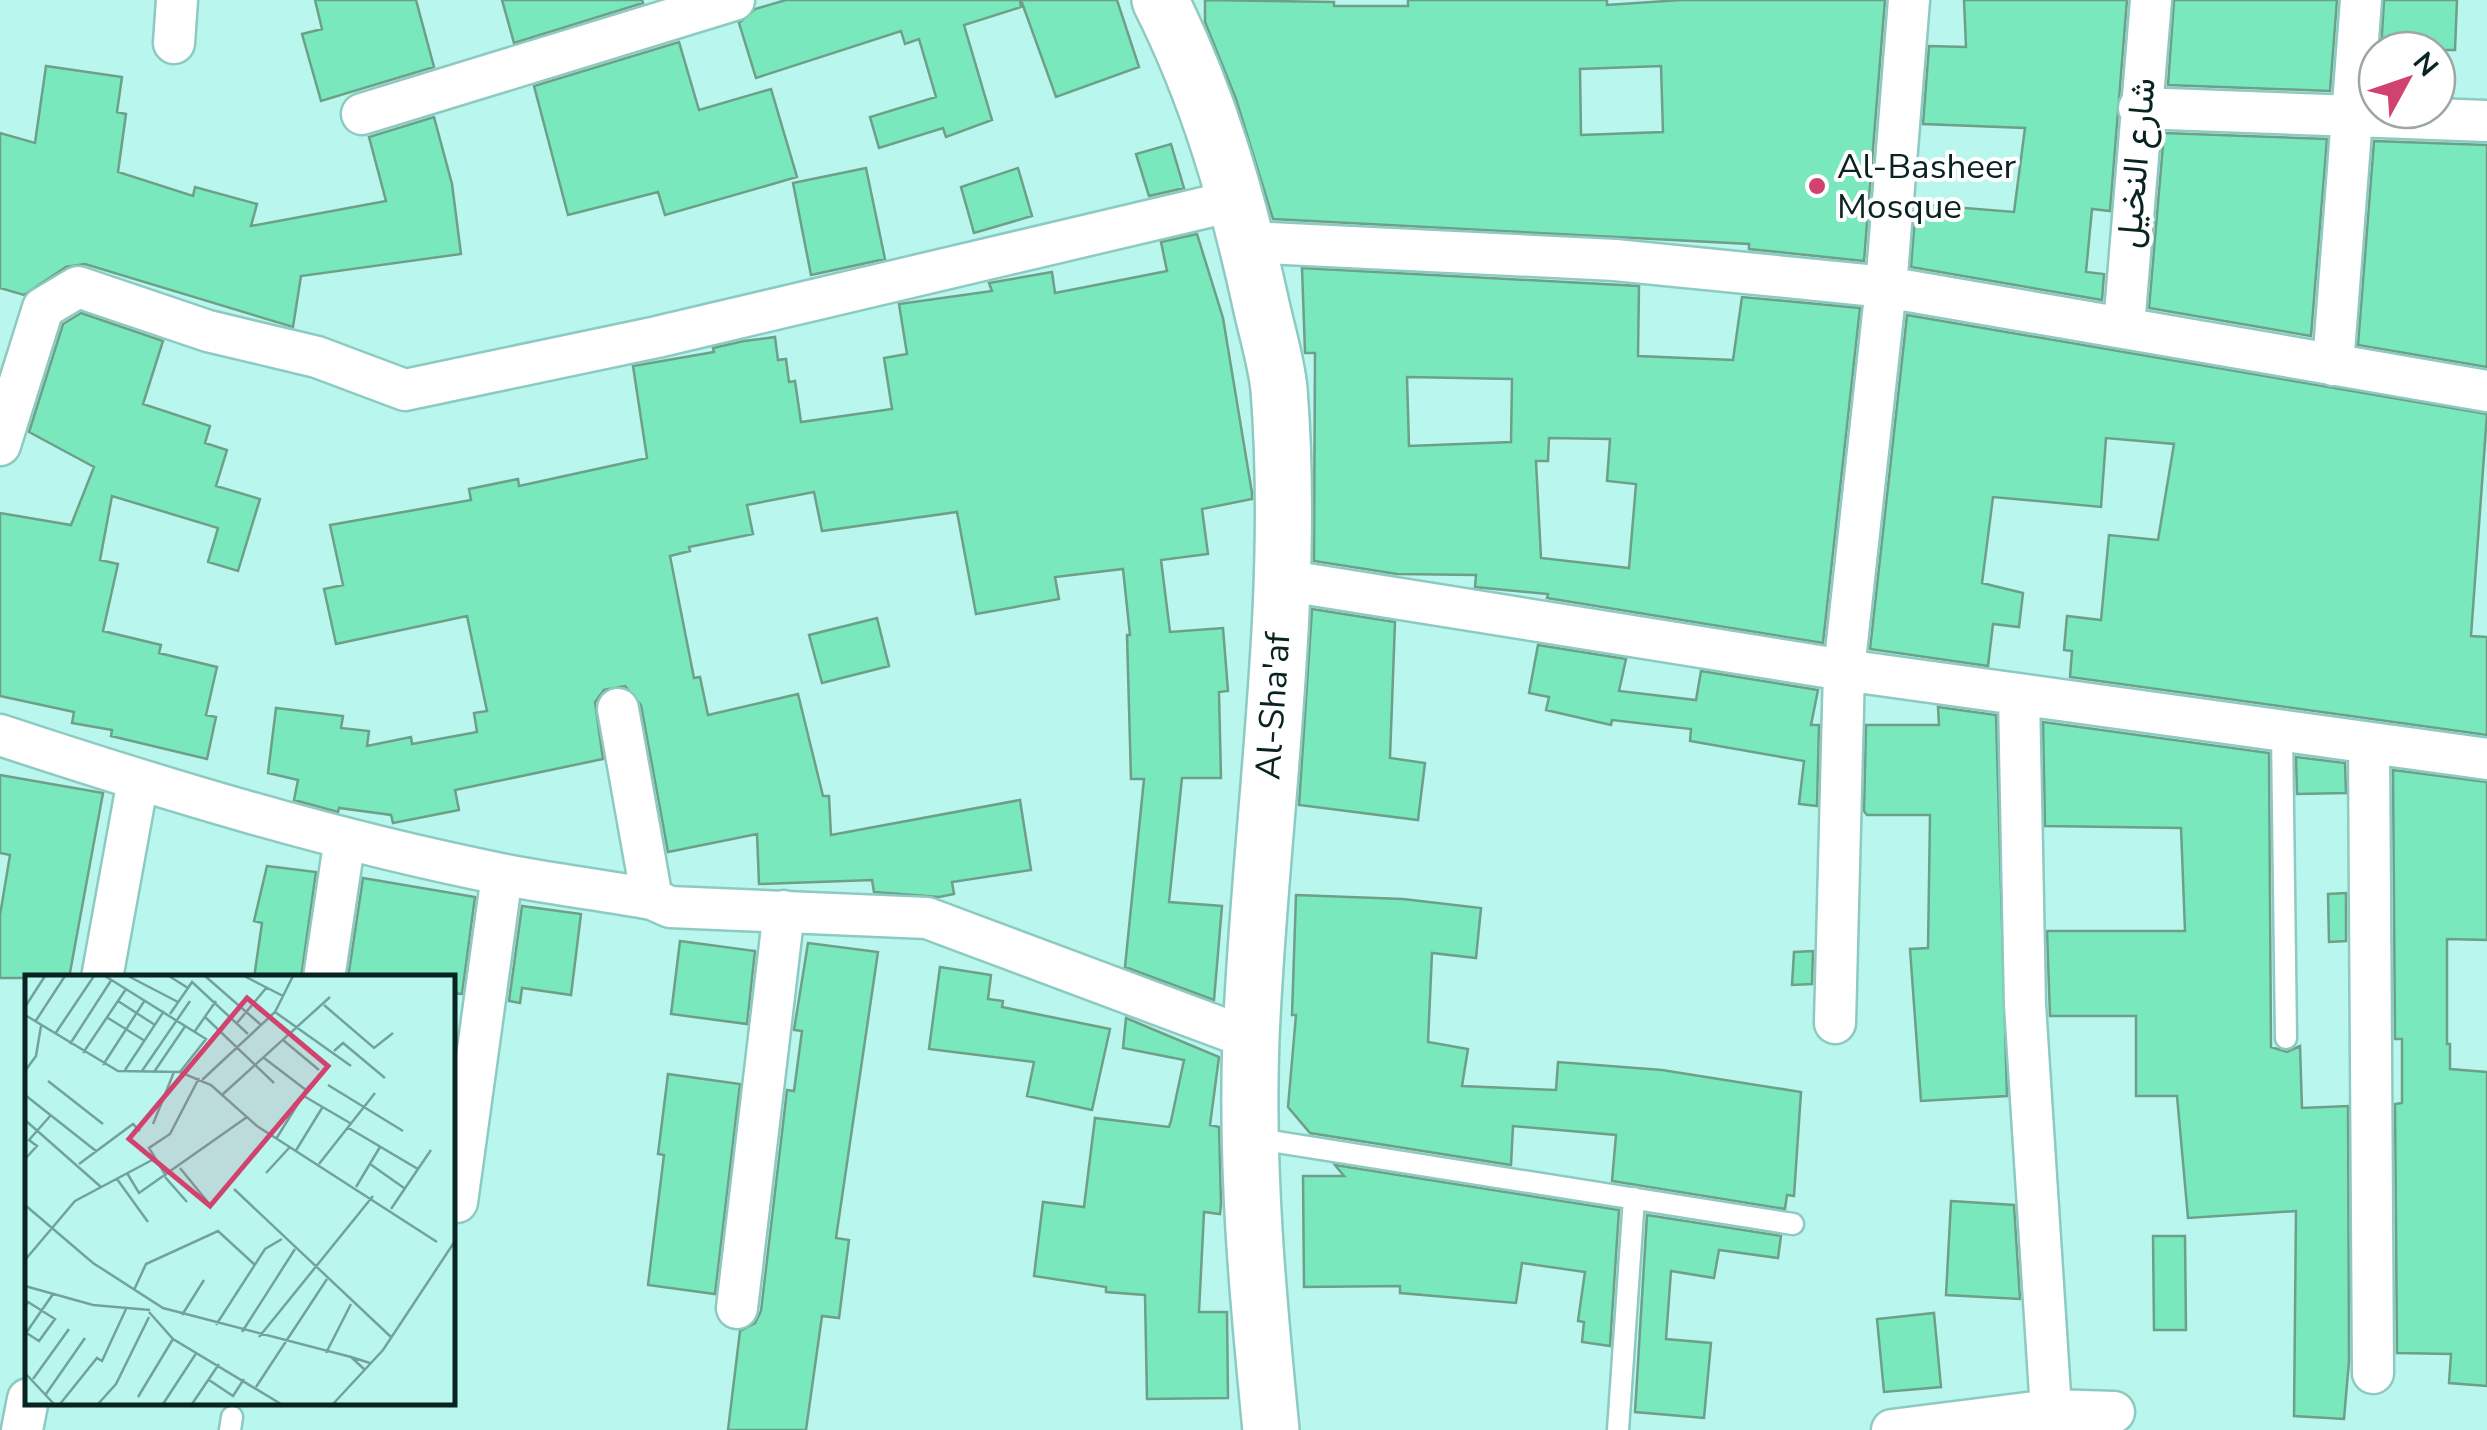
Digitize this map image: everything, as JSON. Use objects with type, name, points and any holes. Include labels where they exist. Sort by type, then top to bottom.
[{"type":"street","points":[[174,42],[177,0]]},
{"type":"street","points":[[362,114],[734,0]]},
{"type":"street","name":"Al-Sha'af","points":[[1160,0],[1191,62],[1242,221],[1278,386],[1282,580],[1251,1039],[1250,1137],[1250,1218],[1270,1430]]},
{"type":"street","points":[[1835,1023],[1844,670],[1886,287],[1909,0]]},
{"type":"street","name":"شارع النخيل","points":[[2124,326],[2139,108],[2151,0]]},
{"type":"street","points":[[2333,366],[2361,0]]},
{"type":"street","points":[[2139,108],[2349,119],[2487,120]]},
{"type":"street","points":[[1,435],[43,308],[78,287],[208,331],[317,357],[405,390],[1242,221],[1886,287],[2487,391]]},
{"type":"street","points":[[1282,580],[1844,670],[2487,759]]},
{"type":"street","points":[[2019,695],[2025,1005],[2051,1410]]},
{"type":"street","points":[[618,708],[652,899]]},
{"type":"street","points":[[0,735],[138,780],[346,838],[502,874],[652,899],[670,906],[928,918],[1251,1039]]},
{"type":"street","points":[[2369,744],[2374,1373]]},
{"type":"street","points":[[103,975],[138,780]]},
{"type":"street","points":[[324,975],[346,838]]},
{"type":"street","points":[[457,1202],[502,874]]},
{"type":"street","points":[[737,1308],[784,911]]},
{"type":"street","points":[[22,1430],[27,1405]]},
{"type":"street","points":[[1892,1430],[1958,1425],[2051,1410],[2114,1412]]},
{"type":"lane","points":[[2282,732],[2286,1038]]},
{"type":"lane","points":[[1250,1137],[1794,1224]]},
{"type":"lane","points":[[1618,1430],[1634,1198]]},
{"type":"building","points":[[315,0],[416,0],[434,67],[321,101],[302,34],[322,29]]},
{"type":"building","points":[[502,0],[642,0],[643,3],[514,43]]},
{"type":"building","points":[[786,0],[1020,0],[1021,7],[964,25],[992,120],[946,137],[943,128],[879,148],[870,117],[936,97],[919,39],[905,44],[901,31],[756,78],[739,23],[755,9]]},
{"type":"building","points":[[1021,0],[1117,0],[1139,67],[1056,97]]},
{"type":"building","points":[[1205,0],[1408,6],[1408,0],[1607,0],[1607,5],[1681,0],[1885,0],[1864,261],[1749,249],[1749,244],[1273,219],[1236,99],[1205,22]],"holes":[[[1661,66],[1663,132],[1581,135],[1580,69]]]},
{"type":"building","points":[[1964,0],[2127,0],[2110,211],[2092,209],[2086,272],[2104,274],[2102,300],[1911,267],[1916,204],[2014,212],[2025,128],[1923,124],[1929,46],[1966,47]]},
{"type":"building","points":[[2174,0],[2337,0],[2330,91],[2168,85]]},
{"type":"building","points":[[2384,0],[2457,0],[2456,30],[2382,30]]},
{"type":"building","points":[[679,42],[699,110],[771,89],[797,177],[665,215],[658,192],[568,215],[534,86]]},
{"type":"building","points":[[46,66],[122,77],[117,112],[126,114],[118,172],[193,196],[195,187],[257,204],[251,226],[386,201],[369,137],[434,117],[452,184],[461,254],[301,276],[293,327],[85,264],[66,267],[24,295],[0,288],[0,133],[35,143]]},
{"type":"building","points":[[2164,133],[2327,139],[2311,336],[2149,308]]},
{"type":"building","points":[[2374,141],[2487,145],[2487,367],[2358,345]]},
{"type":"building","points":[[1171,144],[1184,188],[1149,196],[1136,154]]},
{"type":"building","points":[[866,168],[885,259],[811,275],[793,183]]},
{"type":"building","points":[[1018,168],[1032,216],[974,233],[961,187]]},
{"type":"building","points":[[1197,234],[1223,318],[1252,493],[1252,499],[1202,509],[1208,554],[1161,560],[1170,632],[1223,628],[1228,691],[1219,692],[1221,778],[1182,778],[1169,902],[1222,906],[1214,1000],[1125,967],[1144,779],[1131,779],[1130,635],[1123,569],[1055,577],[1059,599],[976,614],[957,512],[822,531],[814,492],[747,505],[753,534],[689,547],[690,551],[670,556],[694,678],[700,677],[708,715],[798,694],[823,796],[829,796],[831,835],[1020,800],[1031,870],[952,882],[954,894],[939,897],[874,892],[872,880],[759,884],[757,834],[668,852],[641,705],[625,686],[604,690],[595,702],[603,759],[455,790],[459,810],[393,823],[391,815],[339,808],[338,812],[294,800],[298,780],[268,773],[276,708],[343,716],[341,728],[369,731],[367,746],[411,737],[412,744],[477,732],[474,713],[487,711],[467,616],[336,644],[324,589],[343,585],[330,525],[471,500],[469,489],[518,479],[519,486],[647,458],[633,366],[714,352],[713,348],[744,341],[775,337],[778,360],[786,359],[789,382],[795,381],[801,422],[892,409],[884,358],[907,354],[899,304],[992,291],[989,283],[1052,272],[1055,293],[1167,271],[1161,242]]},
{"type":"building","points":[[1302,268],[1639,286],[1638,356],[1733,360],[1742,297],[1860,308],[1823,643],[1547,598],[1548,594],[1475,587],[1476,575],[1397,574],[1314,561],[1315,353],[1305,353]],"holes":[[[1407,377],[1512,379],[1511,442],[1409,446]],[[1549,438],[1610,439],[1607,481],[1636,484],[1629,568],[1541,558],[1536,461],[1548,461]]]},
{"type":"building","points":[[81,313],[163,341],[143,404],[210,426],[205,443],[227,450],[216,486],[260,499],[238,571],[208,562],[218,528],[112,496],[100,560],[118,564],[103,631],[161,645],[159,653],[217,667],[206,715],[216,717],[207,759],[111,736],[112,730],[72,723],[74,712],[0,696],[0,513],[71,525],[94,467],[29,432],[63,324]]},
{"type":"building","points":[[1907,315],[2487,414],[2471,636],[2487,637],[2487,735],[2070,677],[2072,651],[2064,650],[2067,616],[2101,620],[2109,535],[2158,540],[2174,444],[2106,438],[2101,507],[1993,497],[1982,583],[2023,593],[2019,627],[1993,624],[1988,666],[1870,649]]},
{"type":"building","points":[[1312,609],[1395,622],[1390,758],[1425,763],[1418,820],[1299,805]]},
{"type":"building","points":[[877,618],[889,666],[822,683],[809,635]]},
{"type":"building","points":[[1538,645],[1626,659],[1619,691],[1696,700],[1701,671],[1818,690],[1811,725],[1819,725],[1817,806],[1799,804],[1804,761],[1690,741],[1691,729],[1612,720],[1611,725],[1546,710],[1549,697],[1529,693]]},
{"type":"building","points":[[1938,707],[1996,715],[2007,1096],[1921,1101],[1910,949],[1928,948],[1930,815],[1867,815],[1864,811],[1866,725],[1939,725]]},
{"type":"building","points":[[2043,722],[2269,753],[2271,1047],[2287,1052],[2300,1046],[2302,1108],[2348,1106],[2349,1361],[2344,1419],[2294,1416],[2296,1211],[2188,1218],[2177,1096],[2136,1096],[2136,1016],[2050,1016],[2047,931],[2185,931],[2181,828],[2045,826]]},
{"type":"building","points":[[2296,757],[2345,763],[2346,793],[2297,794]]},
{"type":"building","points":[[2393,770],[2487,782],[2487,940],[2447,939],[2447,1044],[2450,1069],[2487,1072],[2487,1386],[2449,1383],[2451,1354],[2397,1353],[2395,1104],[2402,1103],[2402,1039],[2395,1039]]},
{"type":"building","points":[[0,775],[103,793],[70,975],[0,978],[0,915],[10,855],[0,853]]},
{"type":"building","points":[[267,866],[316,872],[301,975],[254,975],[262,923],[254,921]]},
{"type":"building","points":[[363,878],[475,897],[462,994],[455,993],[455,975],[348,975]]},
{"type":"building","points":[[2346,893],[2346,941],[2329,942],[2328,894]]},
{"type":"building","points":[[1296,895],[1403,899],[1481,908],[1476,958],[1432,953],[1428,1042],[1468,1049],[1462,1086],[1556,1090],[1558,1062],[1662,1070],[1801,1092],[1794,1196],[1787,1195],[1785,1209],[1612,1181],[1616,1135],[1513,1126],[1511,1165],[1310,1133],[1288,1107],[1296,1015],[1292,1015]]},
{"type":"building","points":[[522,906],[581,914],[571,995],[522,988],[520,1003],[509,1001]]},
{"type":"building","points":[[680,941],[755,951],[747,1024],[671,1014]]},
{"type":"building","points":[[808,943],[878,952],[836,1238],[849,1240],[839,1318],[822,1316],[806,1430],[728,1430],[740,1331],[755,1323],[761,1311],[787,1090],[794,1091],[802,1031],[794,1030]]},
{"type":"building","points":[[1813,951],[1812,984],[1792,985],[1794,952]]},
{"type":"building","points":[[940,967],[991,975],[988,999],[1003,1001],[1002,1007],[1110,1029],[1092,1110],[1027,1096],[1034,1062],[929,1049]]},
{"type":"building","points":[[1126,1018],[1219,1057],[1210,1125],[1219,1127],[1221,1204],[1220,1214],[1204,1212],[1199,1312],[1227,1312],[1228,1398],[1147,1399],[1145,1295],[1106,1292],[1106,1287],[1034,1276],[1043,1202],[1084,1207],[1095,1118],[1169,1127],[1184,1060],[1123,1048]]},
{"type":"building","points":[[668,1074],[740,1084],[715,1294],[648,1285],[664,1155],[658,1154]]},
{"type":"building","points":[[1335,1165],[1619,1210],[1610,1346],[1582,1342],[1584,1322],[1578,1321],[1585,1272],[1522,1263],[1516,1303],[1400,1293],[1400,1286],[1304,1287],[1303,1176],[1344,1176]]},
{"type":"building","points":[[1951,1201],[2014,1205],[2020,1299],[1946,1295]]},
{"type":"building","points":[[1647,1215],[1781,1236],[1778,1258],[1719,1250],[1714,1278],[1671,1271],[1666,1339],[1711,1343],[1704,1418],[1635,1412]]},
{"type":"building","points":[[2153,1236],[2185,1236],[2186,1330],[2154,1330]]},
{"type":"building","points":[[1934,1313],[1941,1387],[1884,1392],[1877,1319]]},
{"type":"place","name":"Al-Basheer Mosque","points":[[1817,186]]}]
